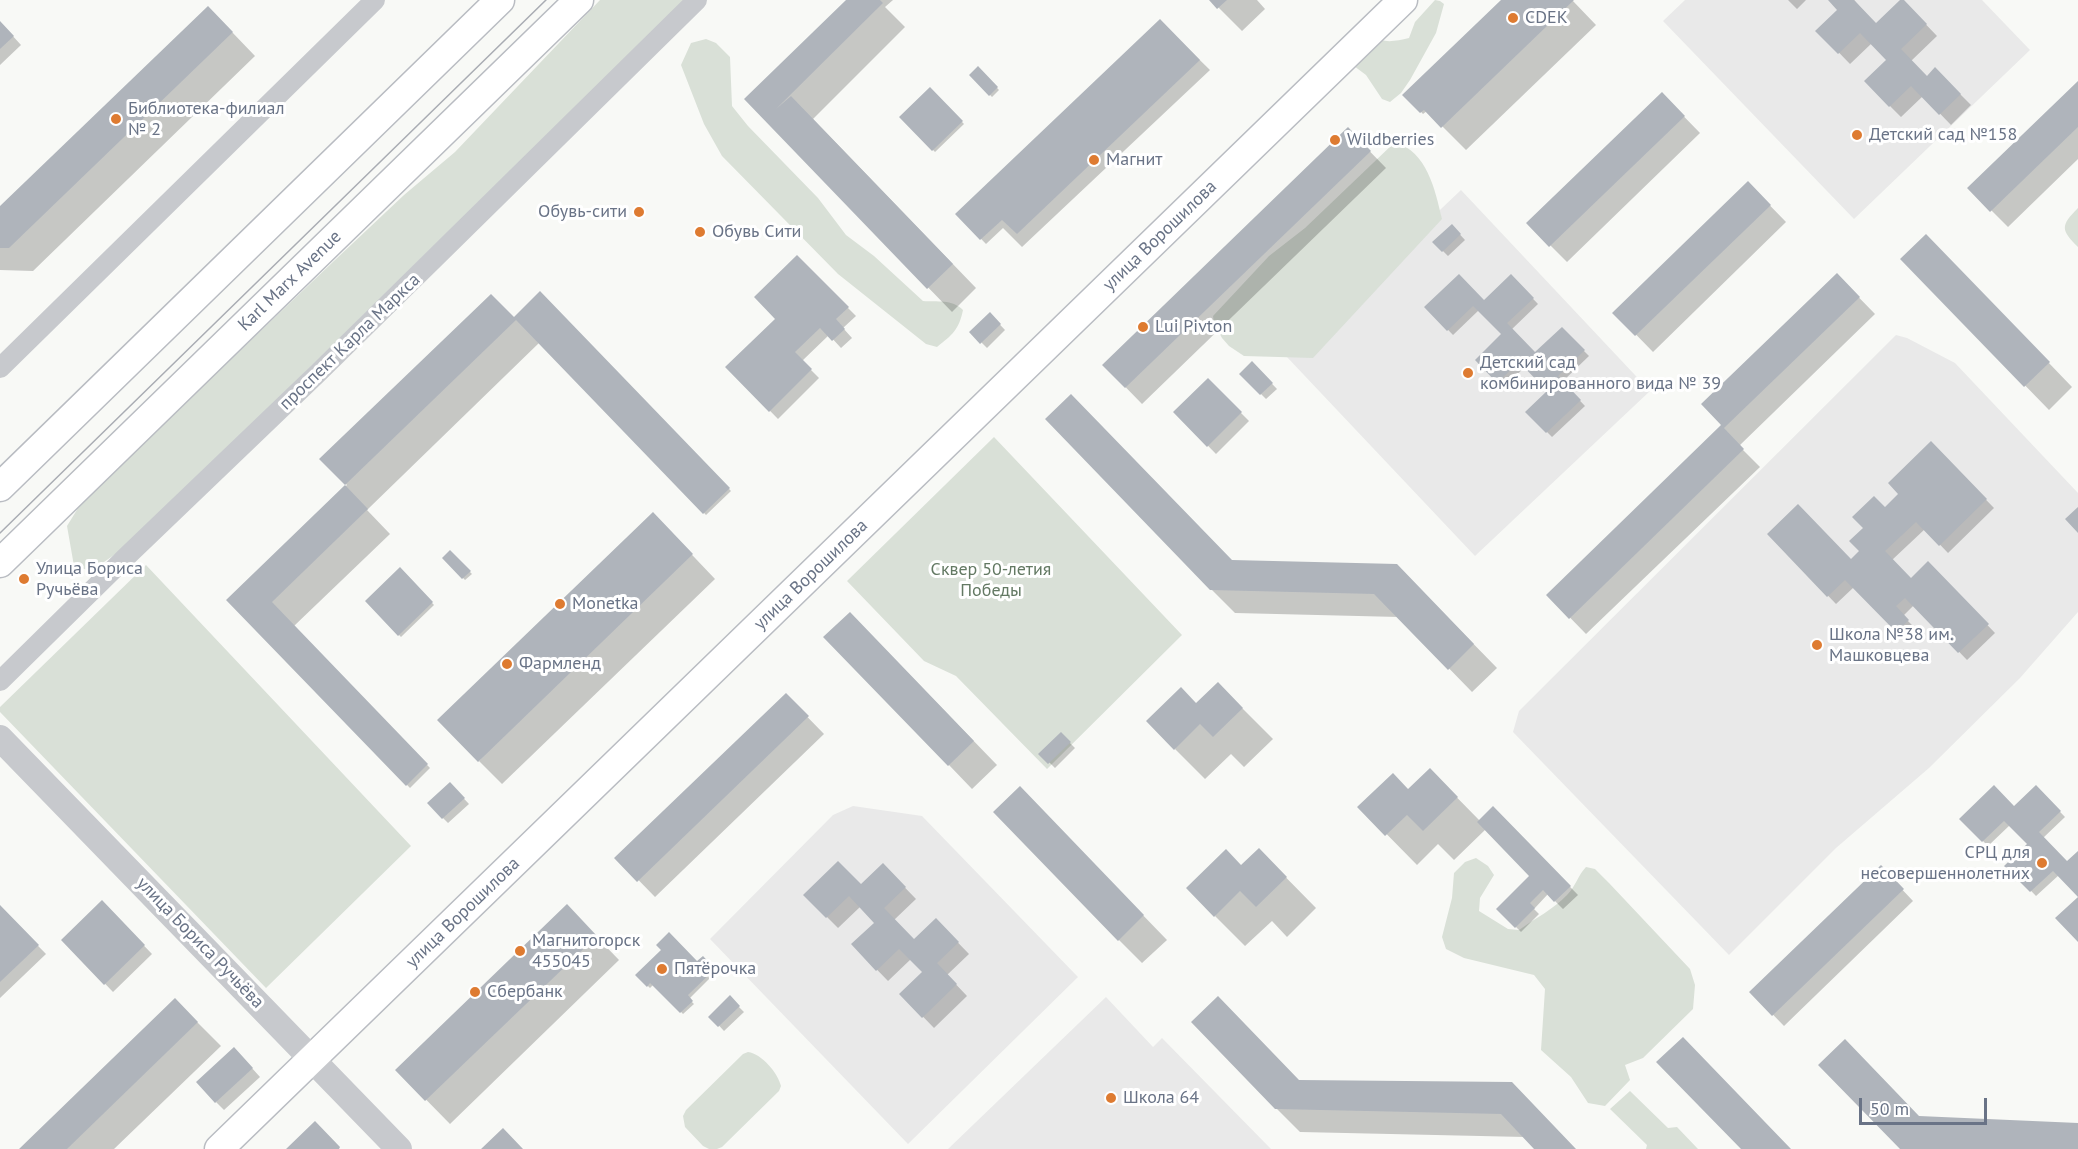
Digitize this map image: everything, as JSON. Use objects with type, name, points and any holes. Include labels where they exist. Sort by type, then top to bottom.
[{"type":"main road","points":[[0,487],[500,0]]},
{"type":"main road","name":"Karl Marx Avenue","points":[[0,563],[579,0]]},
{"type":"main road","name":"улица Ворошилова","points":[[219,1149],[1403,0]]},
{"type":"street","points":[[0,368],[375,0]]},
{"type":"street","name":"проспект Карла Маркса","points":[[0,681],[318,374],[697,0]]},
{"type":"street","name":"улица Бориса Ручьёва","points":[[0,738],[399,1149]]},
{"type":"shaded area","name":"Детский сад №158","points":[[1685,0],[1982,0],[2030,50],[1854,219],[1663,21]]},
{"type":"shaded area","name":"Детский сад комбинированного вида № 39","points":[[1461,190],[1650,391],[1475,556],[1286,356]]},
{"type":"shaded area","name":"Школа №38 им. Машковцева","points":[[1896,335],[1907,338],[1955,363],[2078,493],[2078,612],[2020,678],[1929,768],[1836,848],[1729,955],[1513,732],[1519,711]]},
{"type":"shaded area","points":[[853,806],[922,816],[1078,977],[908,1144],[710,939],[833,815]]},
{"type":"shaded area","name":"Школа 64","points":[[1106,997],[1153,1047],[1162,1038],[1271,1149],[948,1149]]},
{"type":"green space","points":[[600,0],[684,0],[130,544],[91,571],[74,566],[67,526],[83,500],[404,195],[455,152]]},
{"type":"green space","points":[[1435,0],[1444,4],[1436,33],[1401,93],[1390,102],[1382,99],[1366,75],[1346,60],[1372,36],[1386,41],[1409,38],[1415,22]]},
{"type":"green space","points":[[706,39],[716,43],[730,57],[732,106],[748,126],[818,198],[846,235],[874,256],[923,301],[954,304],[963,310],[954,331],[937,347],[926,344],[838,274],[722,156],[704,124],[681,65],[691,43]]},
{"type":"green space","points":[[1395,142],[1415,154],[1422,163],[1432,184],[1442,219],[1313,358],[1244,356],[1229,346],[1214,323],[1213,316],[1269,256],[1305,228]]},
{"type":"green space","points":[[2078,208],[2078,247],[2068,236],[2065,228],[2068,219]]},
{"type":"green space","name":"Сквер 50-летия Победы","points":[[994,437],[1182,635],[1047,769],[956,676],[924,661],[847,581]]},
{"type":"green space","points":[[146,565],[411,846],[266,988],[0,712],[0,707]]},
{"type":"green space","points":[[1476,858],[1488,866],[1494,875],[1480,898],[1479,911],[1508,929],[1519,930],[1556,905],[1570,892],[1586,867],[1595,869],[1690,969],[1695,985],[1693,1009],[1643,1058],[1625,1065],[1630,1080],[1605,1106],[1588,1103],[1571,1077],[1541,1050],[1545,989],[1534,975],[1464,958],[1446,949],[1442,937],[1452,898],[1454,873],[1465,862]]},
{"type":"green space","points":[[748,1052],[759,1056],[773,1070],[781,1086],[779,1091],[722,1147],[709,1149],[703,1146],[685,1127],[683,1116],[686,1110],[743,1054]]},
{"type":"green space","points":[[1630,1091],[1668,1128],[1677,1127],[1698,1149],[1646,1149],[1647,1145],[1610,1109]]},
{"type":"building","points":[[846,0],[880,0],[883,3],[776,109],[791,96],[953,264],[927,289],[744,99]]},
{"type":"building","points":[[1209,0],[1227,0],[1217,9]]},
{"type":"building","points":[[1501,0],[1574,0],[1441,128],[1424,110],[1420,113],[1402,95]]},
{"type":"building","points":[[1828,0],[1854,0],[1876,23],[1900,0],[1904,0],[1927,24],[1901,49],[1927,76],[1935,67],[1961,94],[1939,115],[1911,86],[1889,107],[1864,81],[1886,60],[1860,33],[1838,54],[1815,31],[1837,10]]},
{"type":"building","name":"Библиотека-филиал № 2","points":[[208,6],[233,32],[9,248],[0,248],[0,206]]},
{"type":"building","points":[[1160,19],[1200,60],[1017,234],[1002,220],[980,240],[955,214]]},
{"type":"building","points":[[0,21],[14,36],[0,49]]},
{"type":"building","points":[[978,66],[998,87],[989,96],[969,75]]},
{"type":"building","points":[[2078,81],[2078,127],[1990,212],[1967,188]]},
{"type":"building","points":[[930,87],[963,121],[932,151],[899,117]]},
{"type":"building","points":[[1662,92],[1685,116],[1549,247],[1526,223]]},
{"type":"building","points":[[1348,127],[1371,151],[1125,388],[1102,365]]},
{"type":"building","points":[[1748,181],[1771,205],[1635,336],[1612,313]]},
{"type":"building","points":[[1452,224],[1461,234],[1442,252],[1432,242]]},
{"type":"building","points":[[1926,234],[2050,362],[2024,387],[1900,259]]},
{"type":"building","points":[[797,255],[849,307],[836,319],[845,329],[832,341],[820,328],[795,352],[812,369],[769,412],[725,367],[775,319],[754,297]]},
{"type":"building","points":[[1837,273],[1860,297],[1724,428],[1744,449],[1569,619],[1546,595],[1721,425],[1701,404]]},
{"type":"building","points":[[1459,274],[1484,300],[1511,274],[1534,298],[1507,323],[1535,352],[1562,327],[1585,350],[1558,376],[1581,400],[1546,433],[1525,412],[1547,391],[1519,362],[1497,383],[1475,360],[1501,334],[1473,306],[1447,331],[1424,307]]},
{"type":"building","points":[[540,291],[730,488],[703,514],[516,320],[345,485],[319,459],[491,294],[514,317]]},
{"type":"building","points":[[990,312],[1001,324],[980,344],[969,332]]},
{"type":"building","points":[[1252,361],[1273,383],[1260,395],[1239,374]]},
{"type":"building","points":[[1208,378],[1242,412],[1207,447],[1173,412]]},
{"type":"building","points":[[1071,394],[1232,560],[1397,564],[1474,644],[1448,670],[1374,594],[1210,590],[1045,419]]},
{"type":"building","points":[[1931,441],[1987,499],[1939,546],[1916,522],[1885,551],[1911,578],[1928,561],[1989,624],[1958,653],[1905,598],[1896,606],[1909,620],[1896,632],[1845,580],[1827,597],[1767,534],[1798,504],[1851,559],[1859,551],[1849,541],[1863,528],[1852,517],[1874,496],[1885,507],[1898,494],[1888,483]]},
{"type":"building","points":[[345,485],[368,509],[272,602],[428,764],[406,786],[226,600]]},
{"type":"building","points":[[2078,507],[2078,533],[2065,519]]},
{"type":"building","points":[[653,512],[693,554],[478,762],[437,720]]},
{"type":"building","points":[[450,550],[471,571],[462,579],[442,558]]},
{"type":"building","points":[[400,567],[433,602],[398,636],[365,601]]},
{"type":"building","points":[[850,612],[974,741],[948,766],[823,637]]},
{"type":"building","points":[[1218,682],[1243,708],[1213,737],[1200,724],[1174,750],[1146,721],[1181,687],[1196,703]]},
{"type":"building","points":[[786,693],[809,716],[637,882],[614,858]]},
{"type":"building","points":[[1061,732],[1071,742],[1048,764],[1038,754]]},
{"type":"building","points":[[1430,768],[1458,797],[1423,831],[1407,815],[1385,836],[1357,807],[1393,773],[1408,789]]},
{"type":"building","points":[[450,782],[465,798],[442,819],[427,803]]},
{"type":"building","name":"СРЦ для несовершеннолетних","points":[[1994,785],[2014,806],[2036,785],[2061,811],[2039,832],[2067,861],[2078,851],[2078,897],[2053,871],[2030,892],[2004,866],[2027,844],[2004,821],[1982,842],[1959,819]]},
{"type":"building","points":[[1020,786],[1144,915],[1118,941],[993,812]]},
{"type":"building","points":[[1493,806],[1571,886],[1554,902],[1543,890],[1530,903],[1535,908],[1515,928],[1496,909],[1529,876],[1477,822]]},
{"type":"building","points":[[1259,848],[1287,877],[1256,907],[1240,891],[1214,917],[1186,888],[1226,849],[1241,865]]},
{"type":"building","points":[[838,861],[861,884],[883,863],[906,887],[884,908],[914,939],[936,918],[959,942],[937,963],[957,984],[922,1018],[899,994],[922,972],[899,949],[876,971],[851,944],[874,923],[849,896],[826,918],[803,895]]},
{"type":"building","points":[[1881,865],[1904,889],[1772,1016],[1749,992]]},
{"type":"building","points":[[2078,897],[2078,942],[2055,918]]},
{"type":"building","points":[[102,900],[145,945],[104,985],[61,940]]},
{"type":"building","points":[[567,904],[597,936],[425,1101],[395,1070]]},
{"type":"building","points":[[0,905],[39,945],[0,982]]},
{"type":"building","points":[[669,932],[697,961],[703,956],[715,969],[688,995],[693,1001],[680,1013],[650,983],[647,987],[635,975],[661,950],[656,945]]},
{"type":"building","points":[[730,995],[740,1006],[718,1027],[708,1017]]},
{"type":"building","points":[[1218,996],[1299,1080],[1512,1082],[1576,1149],[1534,1149],[1501,1114],[1275,1109],[1191,1022]]},
{"type":"building","points":[[175,998],[198,1022],[67,1149],[19,1149]]},
{"type":"building","points":[[1683,1037],[1791,1149],[1741,1149],[1656,1062]]},
{"type":"building","points":[[1845,1039],[1919,1116],[2078,1123],[2078,1149],[1900,1149],[1818,1065]]},
{"type":"building","points":[[234,1047],[253,1068],[215,1103],[196,1082]]},
{"type":"building","points":[[315,1121],[340,1147],[339,1149],[286,1149]]},
{"type":"building","points":[[503,1128],[523,1149],[481,1149]]},
{"type":"tram line","points":[[0,533],[546,0]]},
{"type":"place","name":"CDEK","points":[[1513,18]]},
{"type":"place","name":"Библиотека-филиал № 2","points":[[116,119]]},
{"type":"place","name":"Детский сад №158","points":[[1857,135]]},
{"type":"place","name":"Wildberries","points":[[1335,140]]},
{"type":"place","name":"Магнит","points":[[1094,160]]},
{"type":"place","name":"Обувь-сити","points":[[639,212]]},
{"type":"place","name":"Обувь Сити","points":[[700,232]]},
{"type":"place","name":"Lui Pivton","points":[[1143,327]]},
{"type":"place","name":"Детский сад комбинированного вида № 39","points":[[1468,373]]},
{"type":"place","name":"Улица Бориса Ручьёва","points":[[24,579]]},
{"type":"place","name":"Monetka","points":[[560,604]]},
{"type":"place","name":"Школа №38 им. Машковцева","points":[[1817,645]]},
{"type":"place","name":"Фармленд","points":[[507,664]]},
{"type":"place","name":"СРЦ для несовершеннолетних","points":[[2042,863]]},
{"type":"place","name":"Магнитогорск 455045","points":[[520,951]]},
{"type":"place","name":"Пятёрочка","points":[[662,969]]},
{"type":"place","name":"Сбербанк","points":[[475,992]]},
{"type":"place","name":"Школа 64","points":[[1111,1098]]}]
